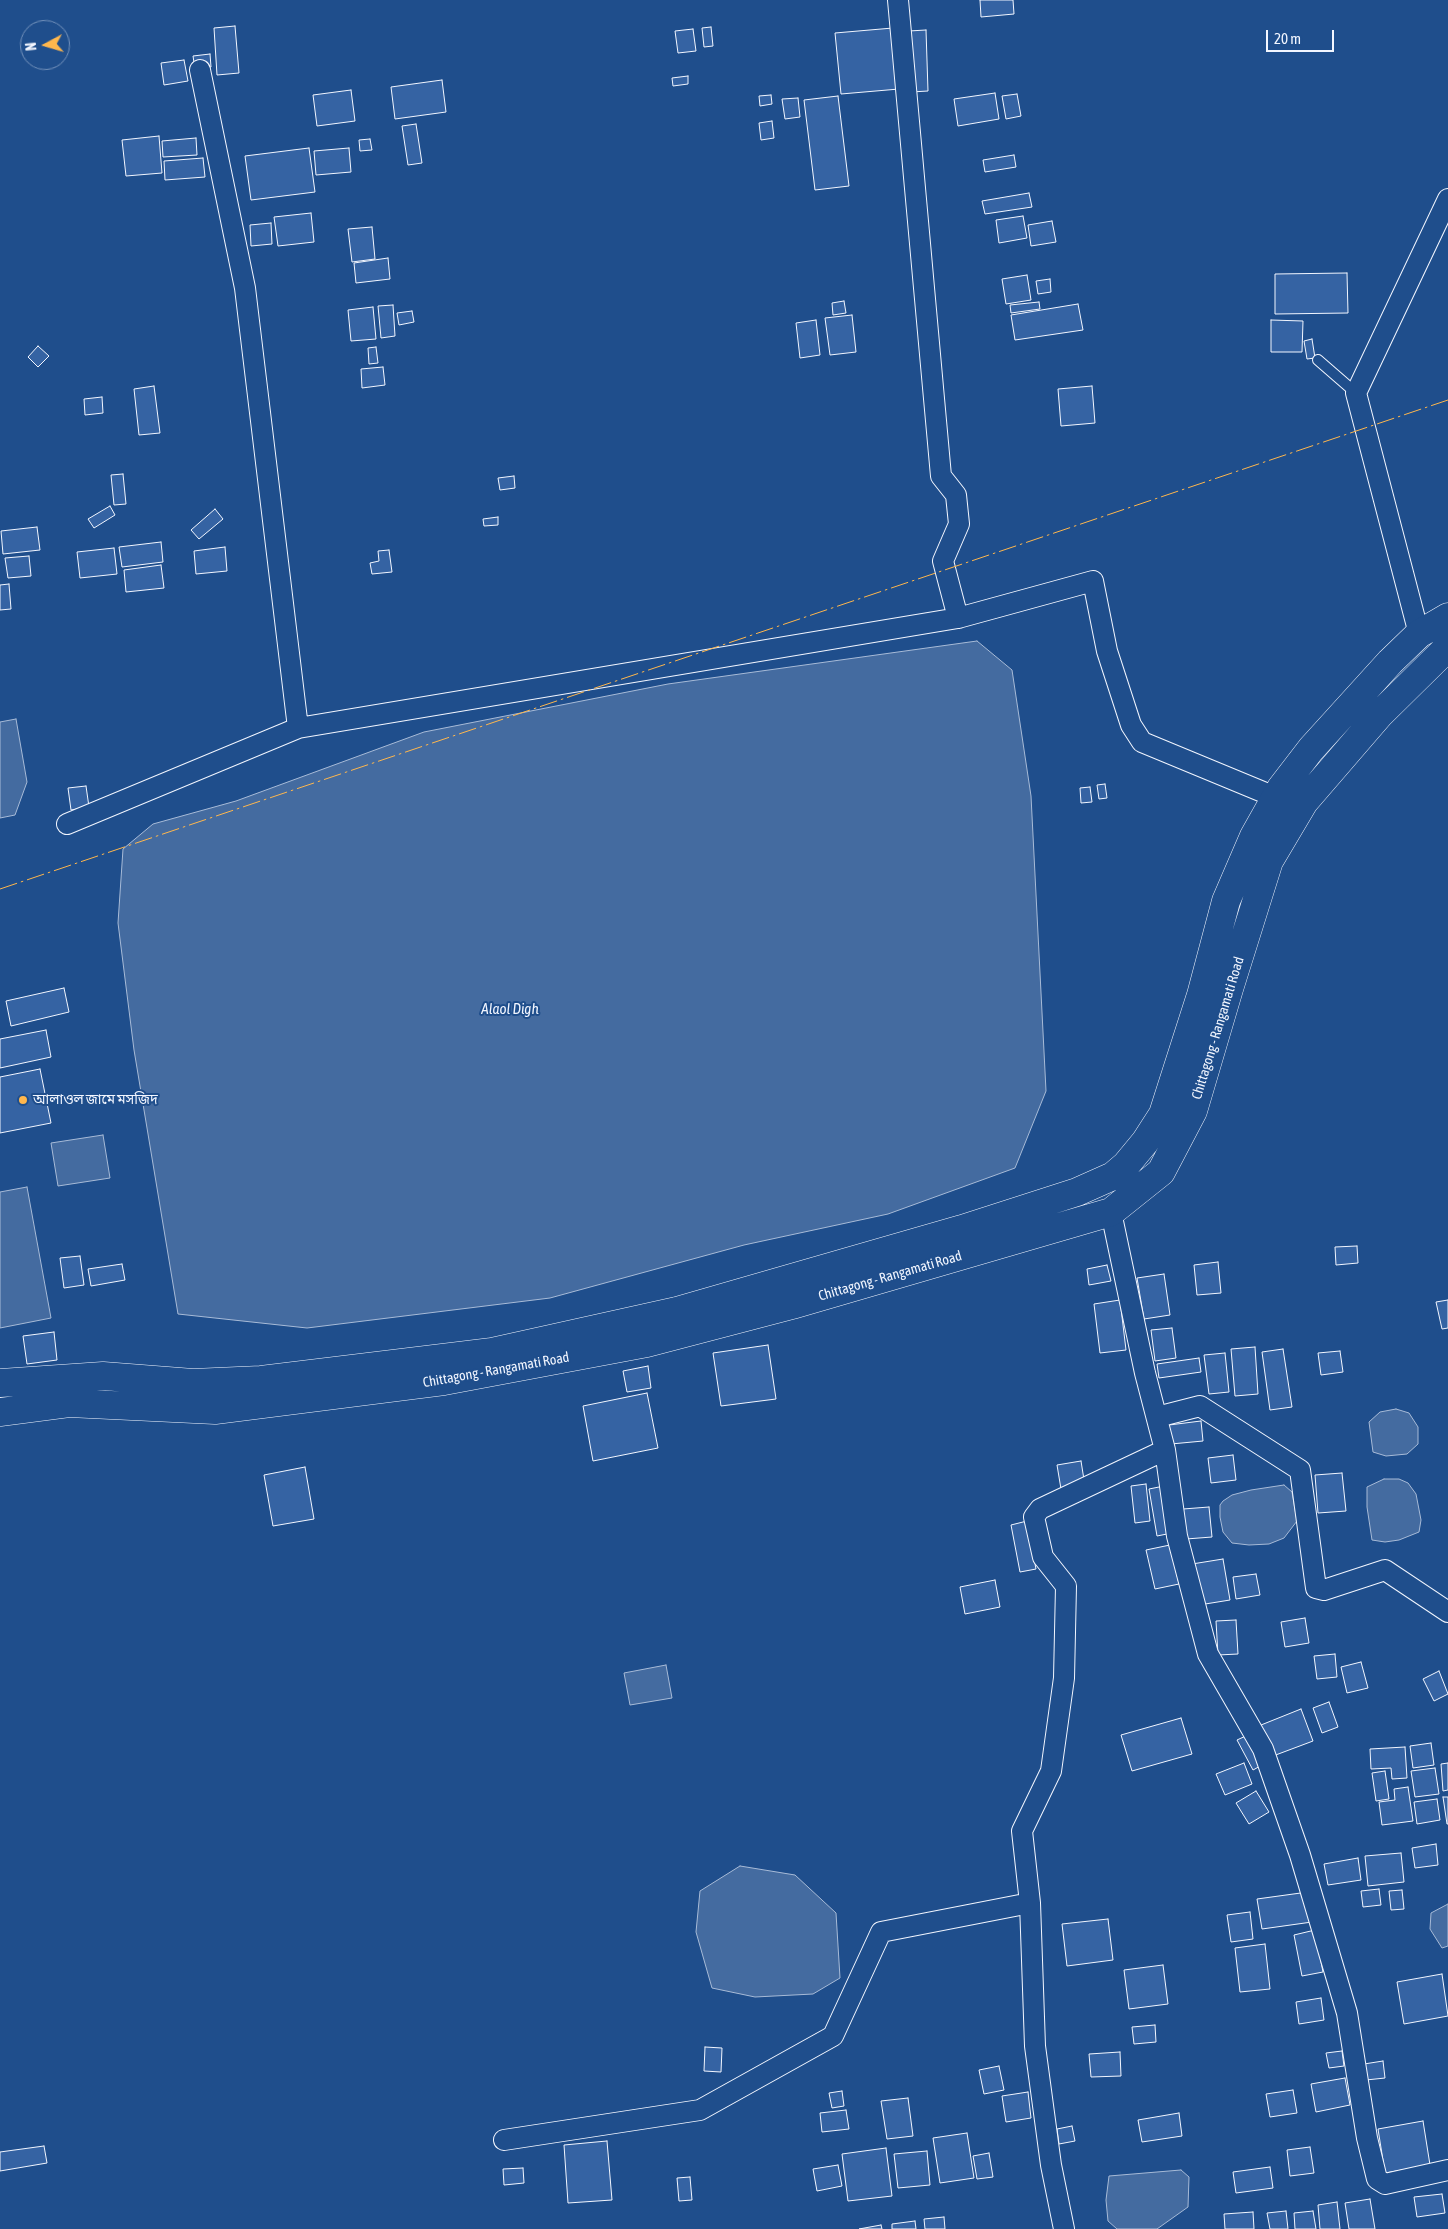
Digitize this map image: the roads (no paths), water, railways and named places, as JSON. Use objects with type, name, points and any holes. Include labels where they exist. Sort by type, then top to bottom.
[{"type":"highway","name":"Chittagong - Rangamati Road","points":[[0,1383],[103,1376],[193,1383],[261,1380],[492,1352],[677,1311],[962,1229],[1077,1192],[1113,1176],[1126,1165],[1145,1142],[1163,1114],[1201,995],[1226,901],[1254,836],[1275,797],[1312,749],[1390,662],[1419,634],[1448,617]]},
{"type":"highway","name":"Chittagong - Rangamati Road","points":[[0,1412],[69,1403],[215,1410],[444,1381],[647,1343],[792,1305],[1111,1212],[1161,1172],[1193,1111],[1269,861],[1304,802],[1379,716],[1448,647]]},
{"type":"street","points":[[898,0],[941,476],[956,495],[959,524],[943,561],[958,618]]},
{"type":"street","points":[[200,70],[245,288],[298,728]]},
{"type":"street","points":[[1419,634],[1356,393],[1448,199]]},
{"type":"street","points":[[66,824],[298,728],[958,618],[1093,581],[1107,651],[1132,724],[1142,742],[1275,797]]},
{"type":"street","points":[[1111,1212],[1165,1450],[1177,1536],[1208,1654],[1263,1748],[1300,1855],[1347,2013],[1367,2138],[1377,2179],[1385,2184],[1448,2170]]},
{"type":"street","points":[[1156,1417],[1200,1406],[1300,1470],[1316,1588],[1324,1590],[1385,1570],[1448,1612]]},
{"type":"street","points":[[1064,2229],[1051,2165],[1035,2046],[1030,1903],[1022,1831],[1051,1771],[1064,1678],[1066,1586],[1043,1557],[1034,1517],[1040,1509],[1165,1450]]},
{"type":"street","points":[[504,2140],[700,2110],[833,2036],[881,1932],[1030,1903]]},
{"type":"lane","points":[[1318,360],[1356,393]]},
{"type":"water","name":"Alaol Digh","points":[[977,641],[1012,670],[1031,796],[1046,1091],[1015,1168],[888,1214],[744,1245],[550,1298],[307,1328],[178,1314],[134,1050],[118,923],[123,849],[153,824],[236,801],[424,732],[668,684]]},
{"type":"water","points":[[16,719],[27,782],[15,815],[0,818],[0,722]]},
{"type":"water","points":[[103,1135],[110,1178],[58,1186],[51,1143]]},
{"type":"water","points":[[27,1187],[51,1318],[0,1328],[0,1192]]},
{"type":"water","points":[[1396,1409],[1409,1413],[1418,1427],[1418,1444],[1407,1454],[1386,1456],[1373,1452],[1369,1422],[1380,1412]]},
{"type":"water","points":[[1384,1479],[1399,1479],[1408,1483],[1416,1494],[1421,1520],[1419,1532],[1399,1540],[1385,1542],[1372,1540],[1367,1507],[1367,1487]]},
{"type":"water","points":[[1284,1485],[1292,1492],[1297,1521],[1284,1538],[1269,1544],[1249,1545],[1232,1543],[1223,1532],[1220,1505],[1223,1501],[1232,1495],[1251,1490]]},
{"type":"water","points":[[666,1665],[672,1698],[630,1705],[624,1673]]},
{"type":"water","points":[[740,1866],[795,1875],[836,1913],[840,1978],[813,1994],[755,1997],[712,1988],[696,1932],[700,1891]]},
{"type":"water","points":[[1448,1904],[1448,1946],[1442,1948],[1430,1929],[1431,1913]]},
{"type":"water","points":[[1181,2170],[1189,2177],[1188,2207],[1157,2229],[1117,2229],[1108,2221],[1106,2200],[1109,2176]]},
{"type":"place","name":"আলাওল জামে মসজিদ","points":[[23,1100]]}]
